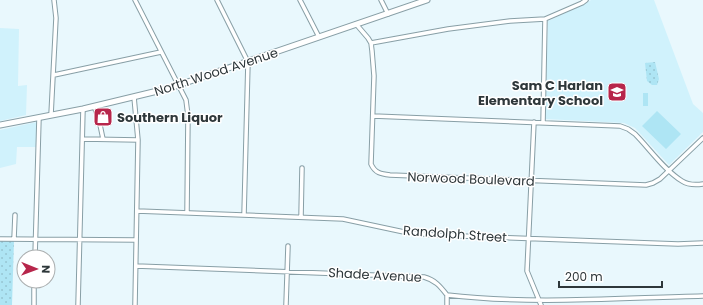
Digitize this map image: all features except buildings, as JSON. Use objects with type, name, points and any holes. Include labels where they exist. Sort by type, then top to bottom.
[{"type":"main road","name":"North Wood Avenue","points":[[0,125],[83,109],[179,85],[427,0]]},
{"type":"street","points":[[51,115],[56,18],[54,0]]},
{"type":"street","points":[[135,0],[186,100],[186,212]]},
{"type":"street","points":[[218,0],[248,62],[244,215]]},
{"type":"street","points":[[300,0],[319,37]]},
{"type":"street","points":[[381,0],[388,14]]},
{"type":"street","points":[[356,24],[371,43],[448,29],[510,21],[545,19],[586,0]]},
{"type":"street","points":[[543,123],[545,19]]},
{"type":"street","name":"Norwood Boulevard","points":[[371,43],[374,76],[371,164],[379,173],[390,176],[646,185],[660,179],[703,138]]},
{"type":"street","points":[[54,75],[161,52]]},
{"type":"street","points":[[134,97],[138,140],[134,305]]},
{"type":"street","points":[[94,106],[103,139]]},
{"type":"street","points":[[78,305],[83,109]]},
{"type":"street","points":[[373,116],[611,125],[628,129],[635,134],[669,170],[682,181],[690,184],[703,184]]},
{"type":"street","points":[[35,249],[38,118]]},
{"type":"street","points":[[534,122],[527,271],[540,303]]},
{"type":"street","points":[[83,138],[138,140]]},
{"type":"street","points":[[301,217],[302,168]]},
{"type":"street","name":"Randolph Street","points":[[137,211],[351,220],[408,233],[672,244],[703,243]]},
{"type":"street","points":[[14,239],[15,215]]},
{"type":"street","points":[[0,239],[136,240]]},
{"type":"street","points":[[286,305],[288,246]]},
{"type":"street","name":"Shade Avenue","points":[[136,266],[424,277],[431,279],[447,295]]},
{"type":"street","points":[[34,289],[34,305]]},
{"type":"street","points":[[447,305],[447,295],[540,303],[703,296]]},
{"type":"shaded area","name":"Sam C Harlan Elementary School","points":[[591,0],[654,0],[693,104],[703,113],[703,132],[669,165],[635,128],[624,123],[545,119],[548,21]]},
{"type":"shaded area","points":[[0,28],[19,29],[18,86],[27,85],[26,115],[0,121]]},
{"type":"shaded area","points":[[655,62],[659,79],[657,85],[652,85],[647,81],[645,63]]},
{"type":"shaded area","points":[[643,93],[648,93],[648,106],[643,106]]},
{"type":"shaded area","points":[[657,111],[681,134],[666,149],[642,126]]},
{"type":"shaded area","points":[[37,122],[36,147],[17,147],[16,164],[0,168],[0,130]]},
{"type":"shaded area","points":[[0,241],[14,241],[12,305],[0,305]]},
{"type":"place","name":"Sam C Harlan Elementary School","points":[[617,92]]},
{"type":"place","name":"Southern Liquor","points":[[103,117]]}]
